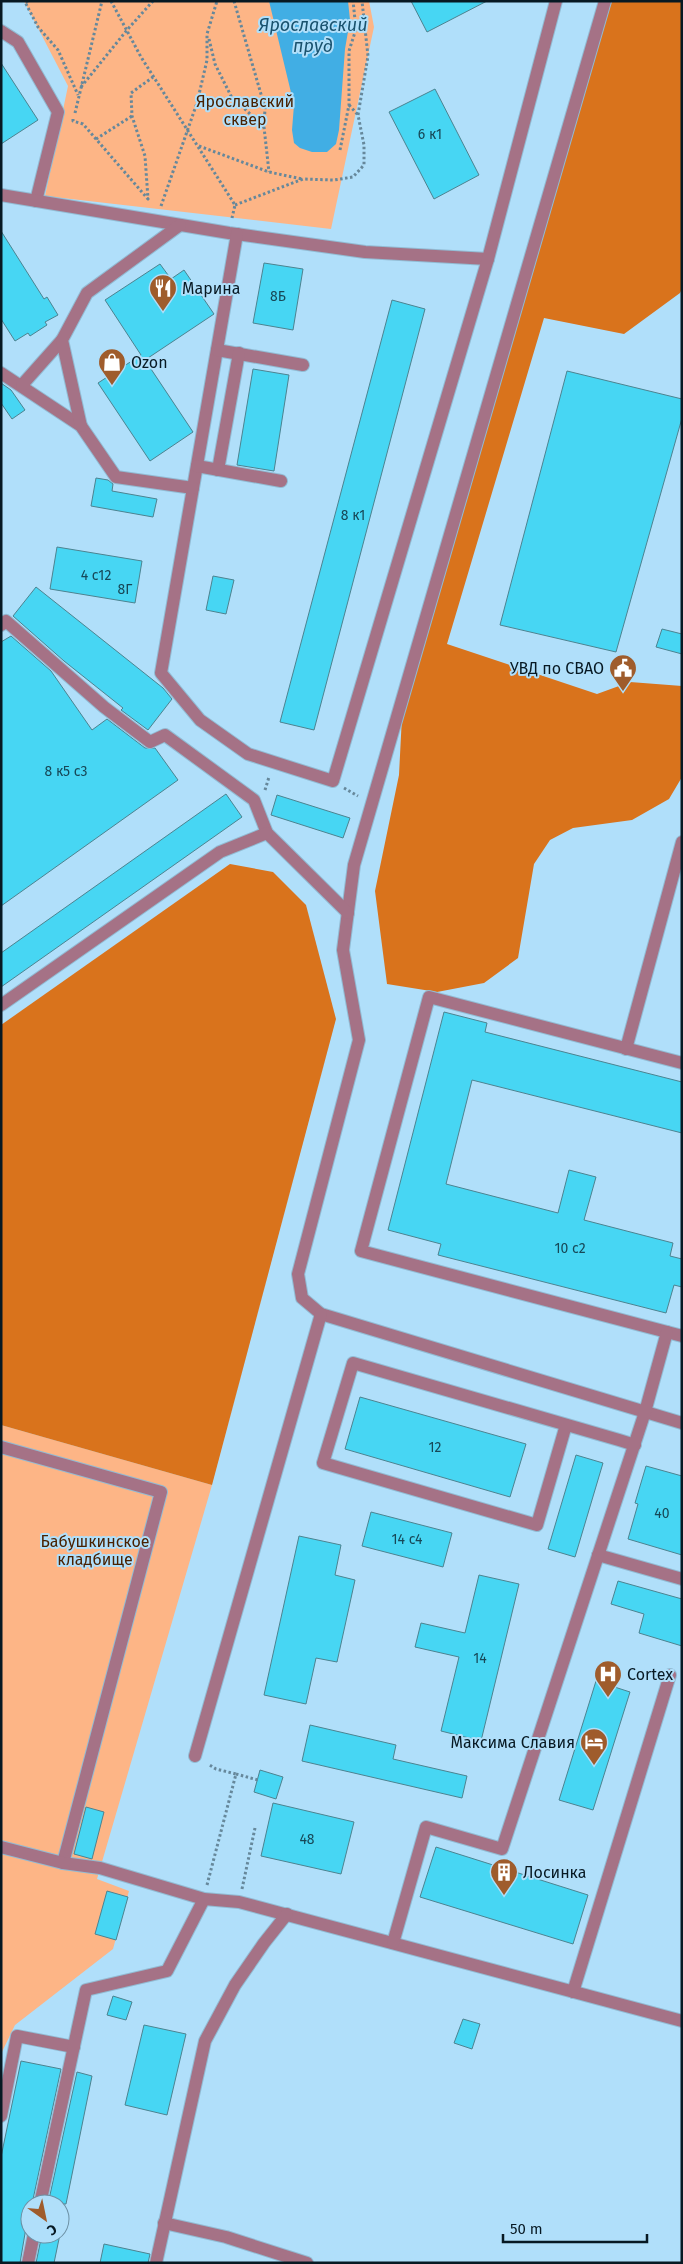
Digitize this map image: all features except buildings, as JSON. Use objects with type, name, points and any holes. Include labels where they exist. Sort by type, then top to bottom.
[{"type":"street","points":[[233,234],[217,350],[160,673],[200,720],[248,754],[333,781],[488,259],[556,1]]},
{"type":"street","points":[[605,1],[354,865],[343,950],[360,1040],[298,1274],[302,1298],[321,1314],[682,1423]]},
{"type":"street","points":[[1,31],[18,42],[58,112],[36,201]]},
{"type":"street","points":[[1,195],[233,234],[365,252],[488,259]]},
{"type":"street","points":[[22,384],[62,340],[87,293],[180,225]]},
{"type":"street","points":[[62,340],[81,426]]},
{"type":"street","points":[[217,350],[303,365]]},
{"type":"street","points":[[218,470],[239,353]]},
{"type":"street","points":[[1,373],[22,384],[81,426],[116,477],[193,488]]},
{"type":"street","points":[[197,466],[281,481]]},
{"type":"street","points":[[1,625],[6,621],[104,707],[150,742],[165,735],[254,800],[267,833],[348,913]]},
{"type":"street","points":[[1,1005],[220,852],[267,833]]},
{"type":"street","points":[[626,1049],[682,842]]},
{"type":"street","points":[[682,1064],[429,997],[361,1251],[682,1336]]},
{"type":"street","points":[[195,1756],[321,1314]]},
{"type":"street","points":[[393,1942],[426,1826],[502,1849],[635,1445],[667,1332]]},
{"type":"street","points":[[566,1425],[537,1525],[323,1463],[353,1363],[635,1445]]},
{"type":"street","points":[[1,1447],[161,1492],[63,1863]]},
{"type":"street","points":[[598,1555],[682,1579]]},
{"type":"street","points":[[573,1992],[670,1675]]},
{"type":"street","points":[[1,1847],[63,1863],[100,1868],[204,1899],[239,1902],[288,1914],[682,2021]]},
{"type":"street","points":[[42,2194],[86,1990],[167,1971],[204,1899]]},
{"type":"street","points":[[156,2263],[205,2041],[235,1985],[264,1943],[288,1914]]},
{"type":"street","points":[[1,2116],[17,2036],[74,2047]]},
{"type":"street","points":[[164,2223],[226,2237],[307,2263]]},
{"type":"street","points":[[28,2263],[32,2244]]},
{"type":"path","points":[[28,1],[25,2],[38,27],[58,50],[78,96]]},
{"type":"path","points":[[102,1],[73,121],[83,124],[148,199],[145,156],[132,116],[131,93],[153,77]]},
{"type":"path","points":[[111,1],[153,77],[235,206],[233,234]]},
{"type":"path","points":[[80,88],[153,1]]},
{"type":"path","points":[[156,221],[197,103],[207,60],[207,34],[217,1]]},
{"type":"path","points":[[234,1],[265,108],[264,127],[269,172]]},
{"type":"path","points":[[340,150],[348,105],[350,51],[356,29],[354,1]]},
{"type":"path","points":[[198,146],[269,172],[303,180],[334,180],[353,176],[364,165],[364,146],[358,115],[368,56],[362,1]]},
{"type":"path","points":[[207,34],[216,64],[231,96],[264,127]]},
{"type":"path","points":[[348,105],[358,115]]},
{"type":"path","points":[[96,139],[132,116]]},
{"type":"path","points":[[235,206],[303,180]]},
{"type":"path","points":[[257,806],[266,787],[274,762]]},
{"type":"path","points":[[333,781],[371,805]]},
{"type":"path","points":[[195,1756],[216,1769],[258,1780]]},
{"type":"path","points":[[204,1899],[236,1774]]},
{"type":"path","points":[[239,1902],[255,1828]]},
{"type":"green space","name":"Ярославский сквер","points":[[24,1],[369,1],[374,27],[331,229],[45,196],[68,86]]},
{"type":"green space","name":"Бабушкинское кладбище","points":[[1,1425],[212,1485],[97,1879],[129,1891],[113,1949],[15,2025],[1,2054]]},
{"type":"shaded area","points":[[607,1],[682,1],[682,289],[680,293],[624,334],[544,318],[447,644],[597,694],[630,682],[682,686],[682,777],[669,799],[632,820],[573,828],[550,840],[534,864],[518,958],[484,983],[437,992],[387,984],[375,891],[399,775],[402,716]]},
{"type":"shaded area","points":[[230,864],[273,872],[306,905],[336,1019],[212,1485],[1,1425],[1,1025]]},
{"type":"water","name":"Ярославский пруд","points":[[269,1],[348,1],[350,20],[345,49],[339,130],[336,144],[327,152],[312,152],[300,148],[294,143],[292,130],[294,105]]},
{"type":"place","name":"Марина","points":[[163,312]]},
{"type":"place","name":"Ozon","points":[[112,386]]},
{"type":"place","name":"УВД по СВАО","points":[[623,692]]},
{"type":"place","name":"Cortex","points":[[608,1698]]},
{"type":"place","name":"Максима Славия","points":[[594,1766]]},
{"type":"place","name":"Лосинка","points":[[504,1896]]}]
